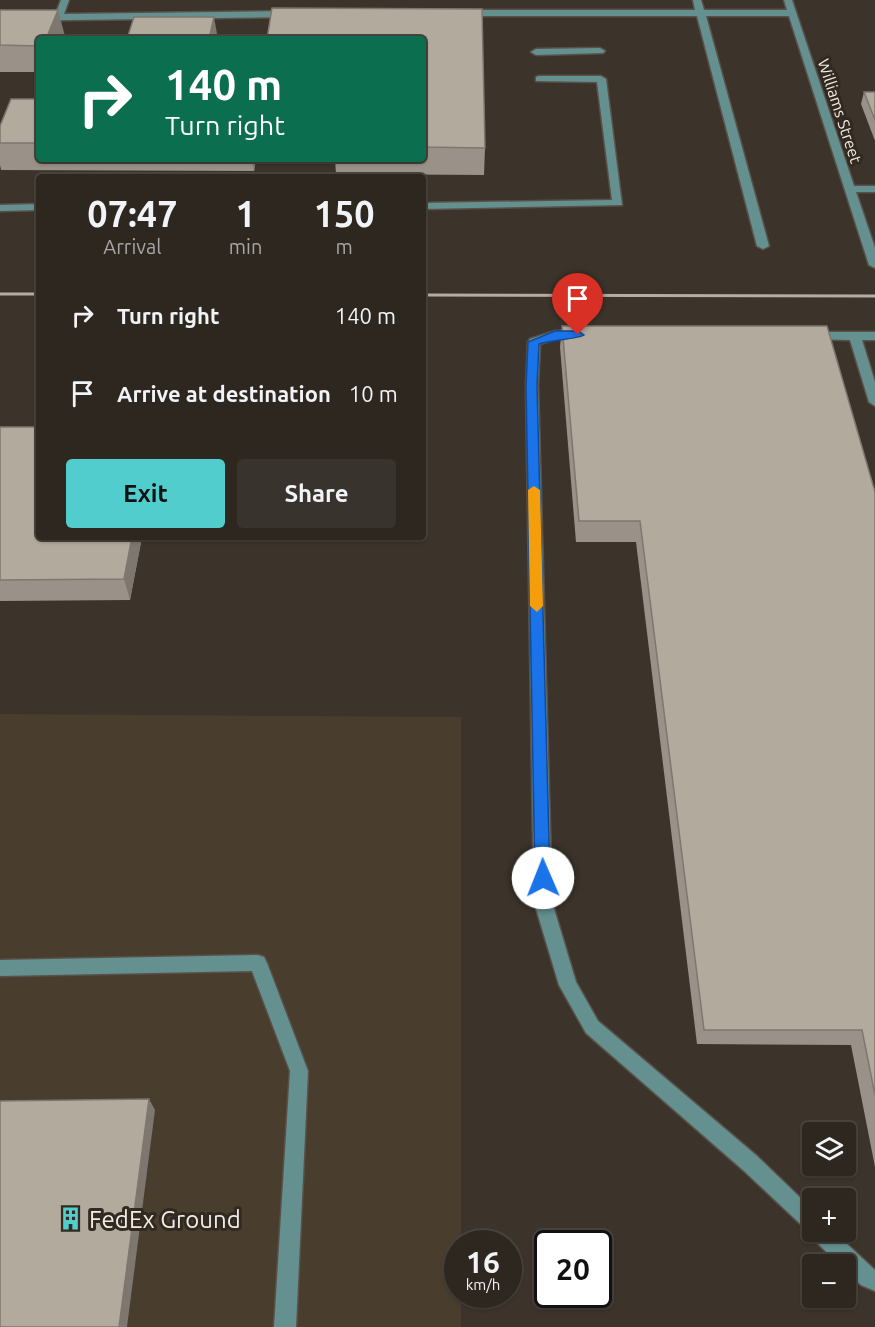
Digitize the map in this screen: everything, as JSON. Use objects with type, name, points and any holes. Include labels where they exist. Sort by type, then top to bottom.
[{"type":"street","points":[[59,17],[65,0]]},
{"type":"street","points":[[698,0],[764,246]]},
{"type":"street","name":"Williams Street","points":[[788,0],[875,265]]},
{"type":"street","points":[[448,14],[792,13]]},
{"type":"street","points":[[0,18],[305,14]]},
{"type":"street","points":[[536,52],[600,51]]},
{"type":"street","points":[[426,206],[618,203],[601,79],[539,79]]},
{"type":"street","points":[[850,189],[875,189]]},
{"type":"street","points":[[0,208],[36,207]]},
{"type":"street","points":[[603,335],[555,335],[534,342],[532,386],[543,902],[568,985],[592,1027],[750,1163],[802,1213]]},
{"type":"street","points":[[795,336],[875,336]]},
{"type":"street","points":[[855,336],[875,402]]},
{"type":"street","points":[[0,968],[258,963],[300,1071],[285,1327]]},
{"type":"street","points":[[830,1242],[868,1278],[875,1281]]},
{"type":"shaded area","points":[[0,714],[461,717],[461,1230],[444,1230],[444,1308],[461,1308],[461,1327],[0,1327]]},
{"type":"building","points":[[272,8],[482,9],[485,148],[426,147],[426,36],[267,36]]},
{"type":"building","points":[[0,10],[58,10],[47,36],[36,36],[36,46],[0,45]]},
{"type":"building","points":[[134,17],[214,17],[210,36],[128,36]]},
{"type":"building","points":[[864,92],[875,92],[875,120]]},
{"type":"building","points":[[11,99],[36,99],[36,143],[0,143],[0,126]]},
{"type":"building","points":[[562,326],[827,326],[875,492],[875,1095],[862,1030],[704,1030],[640,521],[579,521]]},
{"type":"building","points":[[0,427],[36,427],[36,540],[131,540],[124,579],[0,580]]},
{"type":"building","name":"FedEx Ground","points":[[149,1099],[119,1327],[0,1327],[0,1101]]},
{"type":"railway","points":[[0,294],[36,294]]},
{"type":"railway","points":[[426,295],[875,296]]},
{"type":"slow traffic","points":[[534,490],[537,606]]},
{"type":"place","name":"FedEx Ground","points":[[71,1219]]},
{"type":"route","points":[[543,878],[532,386],[534,342],[555,335],[578,335]]}]
